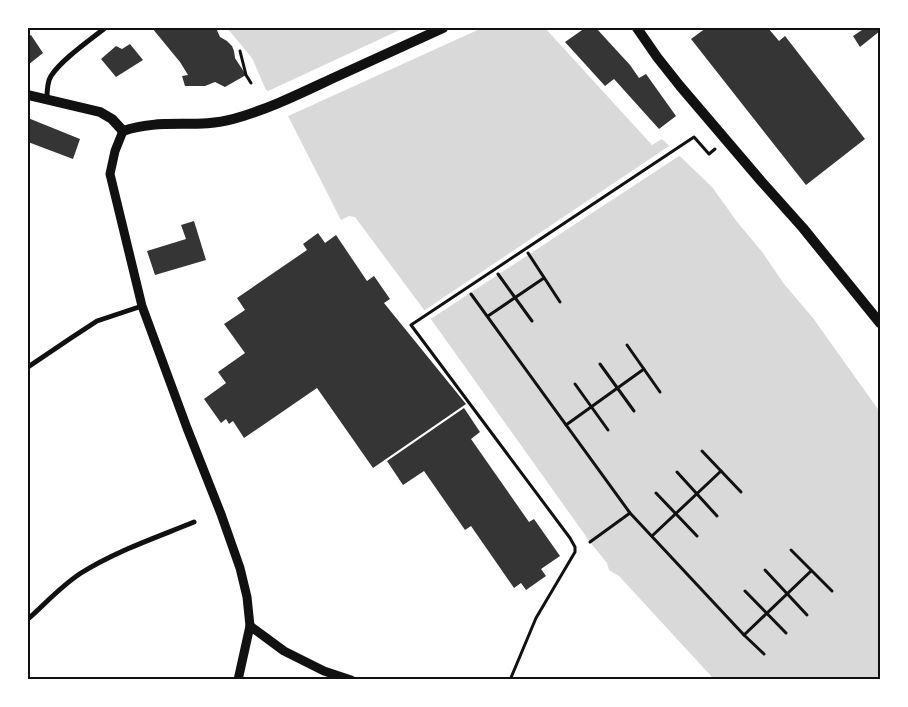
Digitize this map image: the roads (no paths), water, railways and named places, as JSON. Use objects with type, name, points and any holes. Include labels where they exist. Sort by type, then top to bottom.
[{"type":"main road","points":[[28,95],[100,112],[112,119],[123,131],[146,125],[230,120],[255,112],[302,92],[443,28]]},
{"type":"main road","points":[[637,28],[680,86],[803,228],[880,324]]},
{"type":"street","points":[[47,99],[50,78],[59,65],[105,28]]},
{"type":"street","points":[[123,131],[115,151],[110,174],[142,306],[240,568],[247,597],[250,626],[238,680]]},
{"type":"street","points":[[28,367],[98,322],[142,306]]},
{"type":"street","points":[[28,619],[62,587],[105,558],[194,522]]},
{"type":"street","points":[[250,626],[284,651],[324,671],[351,680]]}]
